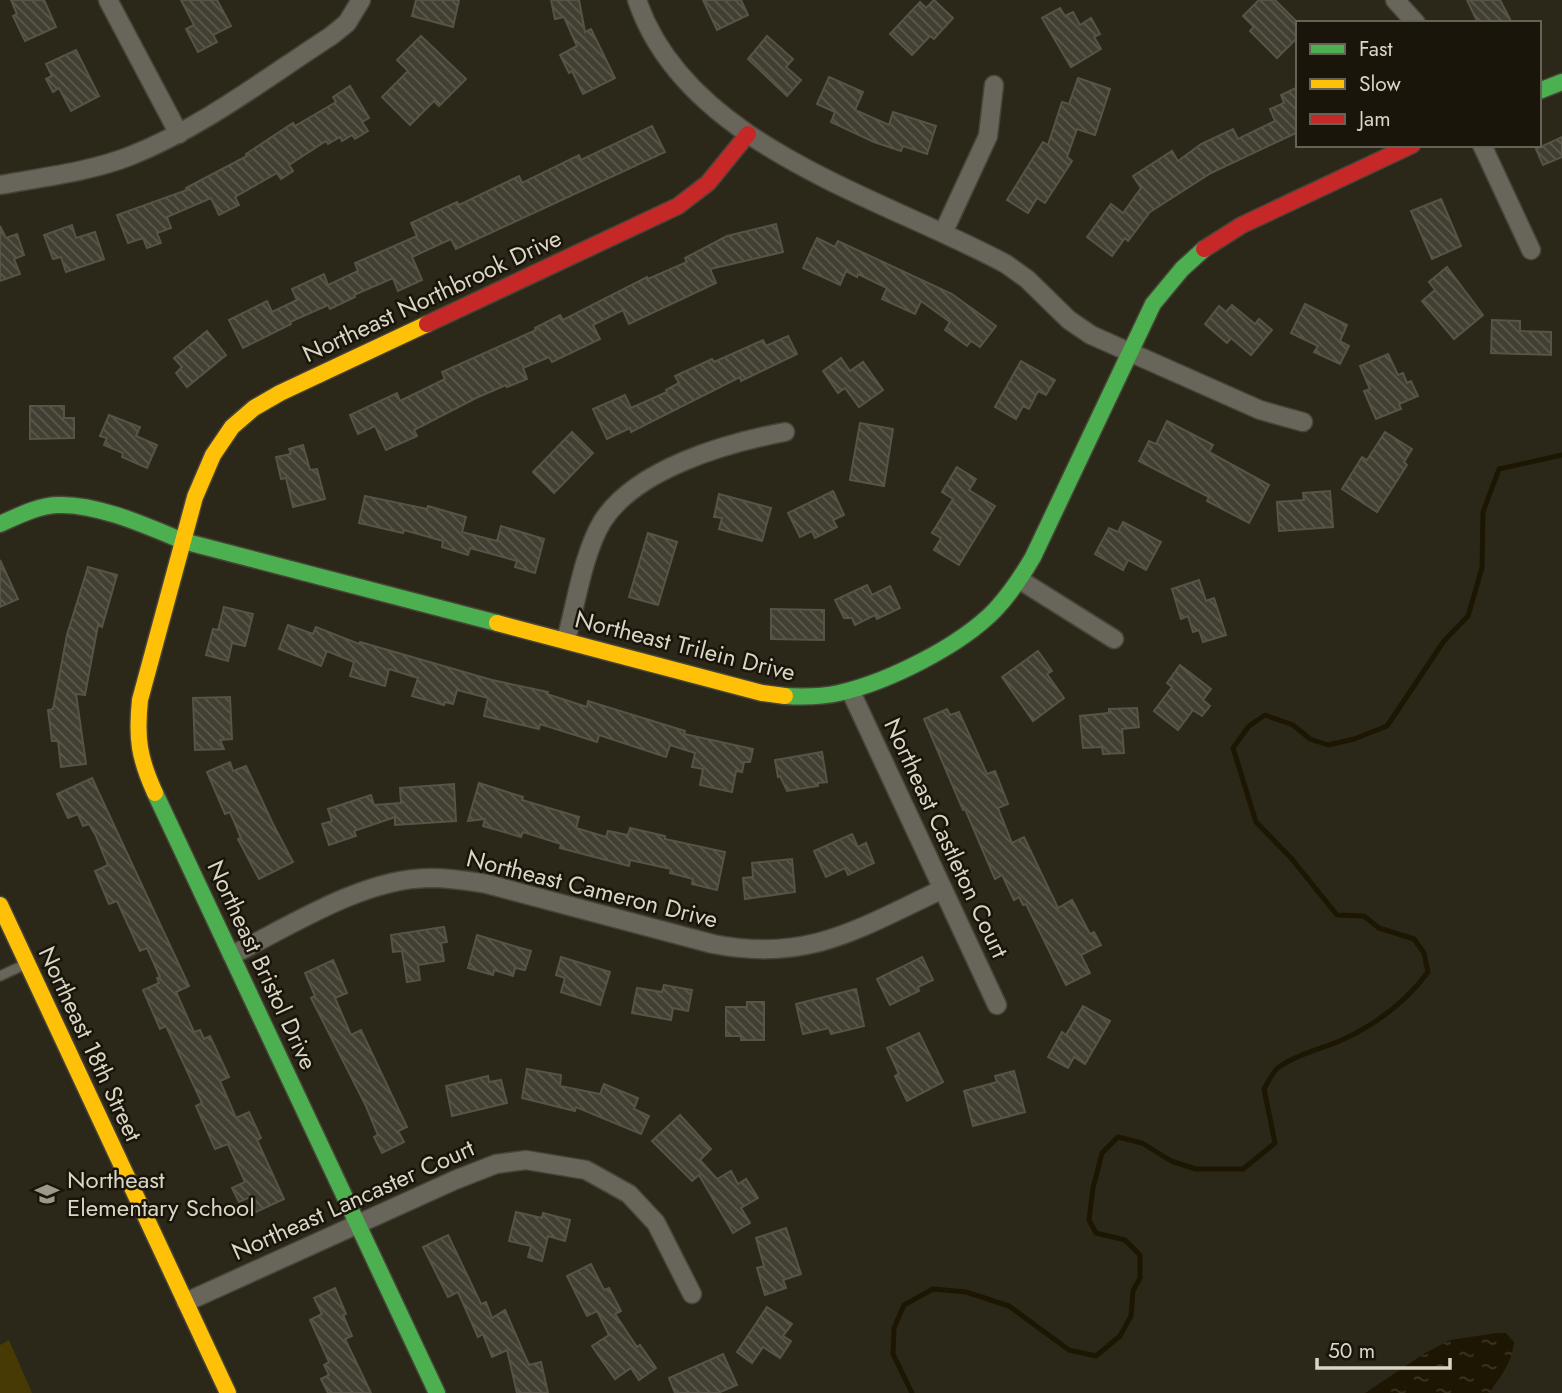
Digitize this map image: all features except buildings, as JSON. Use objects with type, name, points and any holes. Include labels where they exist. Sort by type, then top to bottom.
[{"type":"street","points":[[108,0],[179,134]]},
{"type":"street","points":[[0,185],[85,170],[128,156],[179,134],[331,36],[346,23],[361,0]]},
{"type":"street","points":[[637,0],[655,44],[674,69],[705,99],[775,152],[1006,264],[1027,279],[1069,320],[1091,335],[1260,410],[1303,422]]},
{"type":"street","points":[[1395,0],[1414,21]]},
{"type":"street","points":[[1541,90],[1562,82]]},
{"type":"street","points":[[943,233],[989,136],[994,85]]},
{"type":"street","name":"Northeast Northbrook Drive","points":[[183,541],[195,497],[213,455],[232,427],[254,408],[280,393],[698,194],[715,178],[748,134]]},
{"type":"street","name":"Northeast Trilein Drive","points":[[0,524],[58,505],[89,509],[160,530],[183,541],[775,695],[816,698],[851,692],[949,647],[975,630],[998,609],[1020,580],[1153,304],[1171,278],[1191,258],[1242,225],[1408,147]]},
{"type":"street","points":[[1483,147],[1531,250]]},
{"type":"street","points":[[566,640],[592,543],[601,524],[615,505],[634,487],[655,475],[740,441],[785,432]]},
{"type":"street","name":"Northeast Bristol Drive","points":[[183,541],[140,700],[137,729],[142,765],[437,1393]]},
{"type":"street","points":[[1020,580],[1114,639]]},
{"type":"street","name":"Northeast Castleton Court","points":[[851,692],[997,1005]]},
{"type":"street","name":"Northeast Cameron Drive","points":[[232,955],[368,889],[398,881],[427,878],[487,884],[713,944],[741,950],[773,951],[803,948],[831,940],[943,889]]},
{"type":"street","name":"Northeast 18th Street","points":[[0,905],[228,1393]]},
{"type":"street","name":"Northeast Lancaster Court","points":[[186,1302],[358,1223],[496,1164],[526,1160],[586,1170],[629,1194],[656,1223],[692,1294]]},
{"type":"lane","points":[[0,976],[27,963]]},
{"type":"shaded area","points":[[9,1340],[32,1393],[0,1393],[0,1345]]},
{"type":"water","points":[[1506,1333],[1514,1342],[1508,1363],[1489,1393],[1365,1393],[1425,1353],[1450,1340]]},
{"type":"waterway","points":[[912,1393],[893,1354],[894,1328],[904,1305],[933,1289],[966,1292],[1009,1306],[1069,1350],[1096,1356],[1120,1336],[1131,1316],[1133,1291],[1140,1278],[1140,1255],[1125,1240],[1096,1233],[1089,1220],[1093,1188],[1102,1153],[1118,1137],[1142,1143],[1171,1161],[1196,1169],[1243,1169],[1275,1143],[1264,1089],[1277,1069],[1295,1058],[1368,1026],[1401,1002],[1428,972],[1424,953],[1414,939],[1379,928],[1364,916],[1337,915],[1291,858],[1256,822],[1233,748],[1249,726],[1265,715],[1293,725],[1310,739],[1328,745],[1354,739],[1387,726],[1444,641],[1468,616],[1482,568],[1483,512],[1499,469],[1562,455]]},
{"type":"traffic: fast","points":[[1541,90],[1562,82]]},
{"type":"traffic: fast","points":[[785,696],[832,694],[858,688],[901,671],[963,637],[995,610],[1016,585],[1033,557],[1153,304],[1182,269],[1204,249]]},
{"type":"traffic: fast","points":[[0,524],[42,507],[72,505],[88,508],[121,517],[183,541],[497,623]]},
{"type":"traffic: fast","points":[[155,793],[437,1393]]},
{"type":"traffic: slow","points":[[155,793],[140,748],[140,700],[195,497],[213,455],[232,427],[254,408],[280,393],[427,324]]},
{"type":"traffic: slow","points":[[497,623],[762,693],[785,696]]},
{"type":"traffic: slow","points":[[0,905],[228,1393]]},
{"type":"traffic: jam","points":[[427,324],[678,206],[708,183],[748,134]]},
{"type":"traffic: jam","points":[[1204,249],[1242,225],[1408,147]]},
{"type":"place","name":"Northeast Elementary School","points":[[47,1194]]}]
